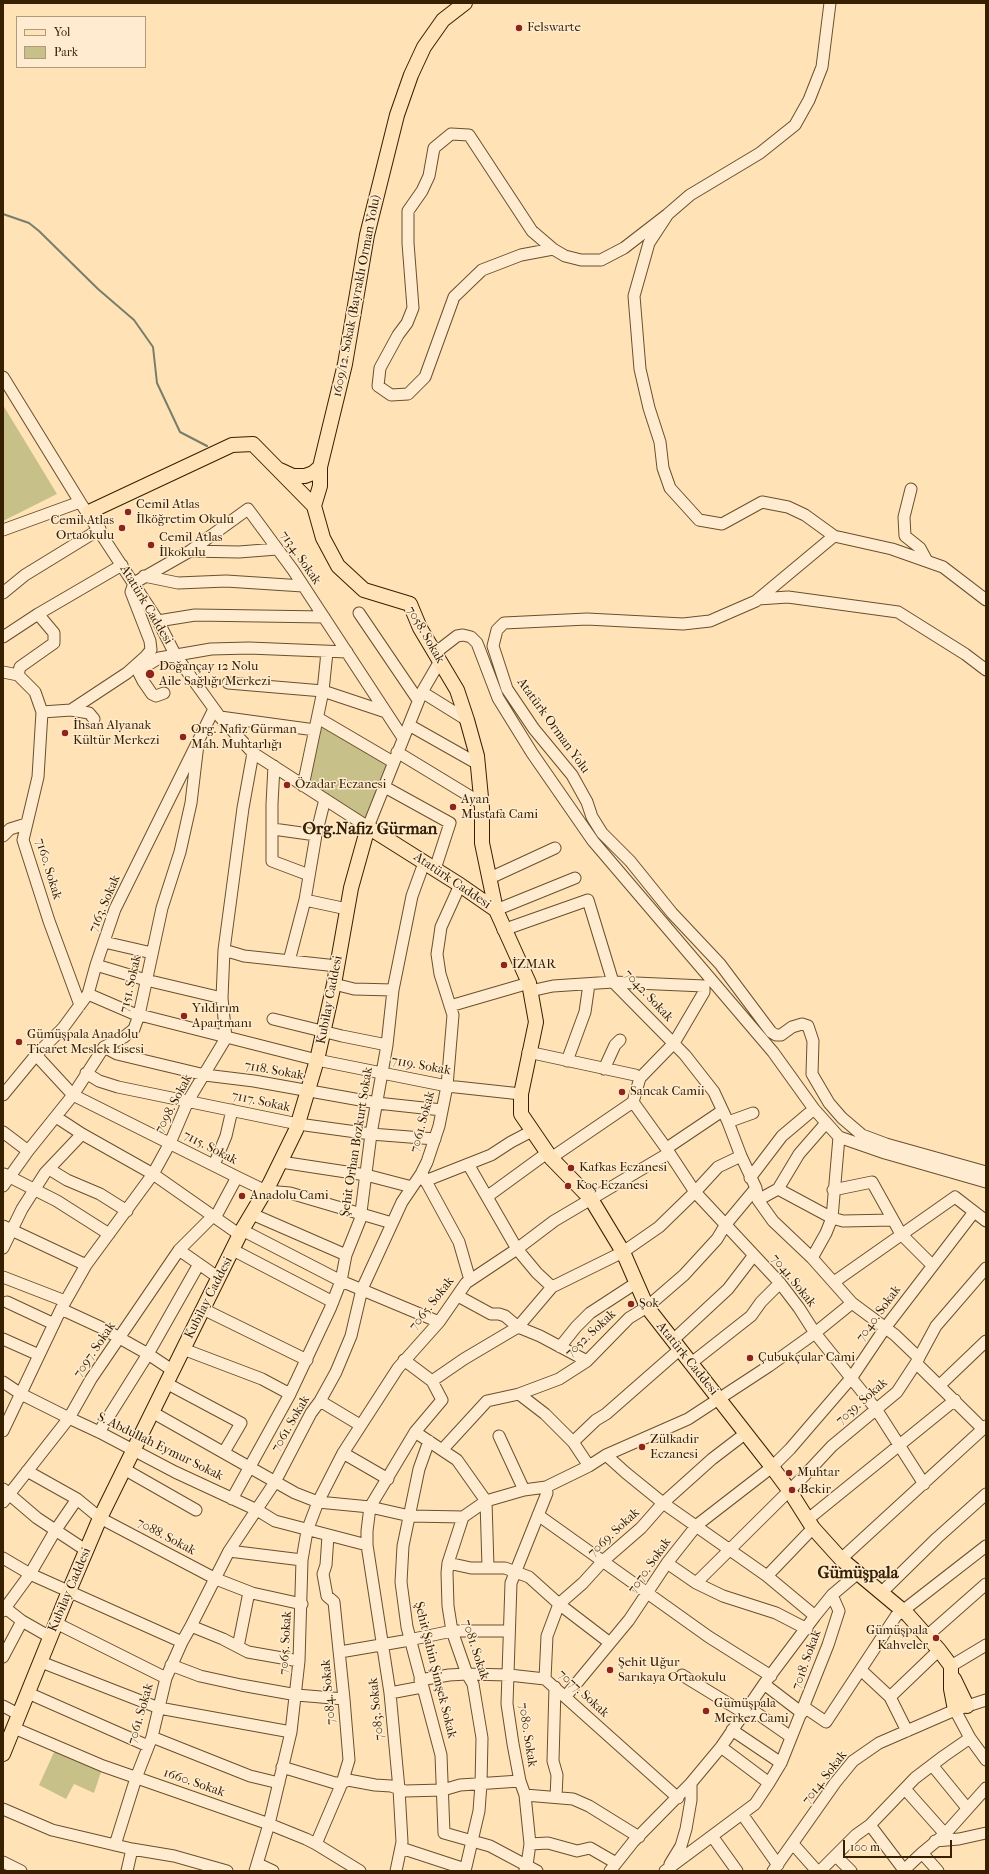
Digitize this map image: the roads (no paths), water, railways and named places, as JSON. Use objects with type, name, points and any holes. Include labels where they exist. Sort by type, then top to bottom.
[{"type":"main road","name":"1609/12. Sokak (Bayraklı Orman Yolu)","points":[[314,506],[320,486],[320,468],[345,364],[367,235],[398,115],[411,75],[424,47],[444,20],[465,3]]},
{"type":"main road","points":[[85,507],[232,444],[253,444],[314,506]]},
{"type":"main road","points":[[276,468],[293,476],[299,477],[313,473],[320,468]]},
{"type":"main road","points":[[291,484],[310,493],[320,486]]},
{"type":"main road","name":"7058. Sokak","points":[[314,506],[323,538],[338,566],[364,590],[410,604],[420,628],[457,690],[467,720],[478,764],[482,843],[496,910]]},
{"type":"main road","name":"Atatürk Caddesi","points":[[368,827],[460,885],[496,910],[503,930],[529,987],[536,1022],[528,1052],[521,1094],[521,1114],[549,1156],[591,1199],[623,1252],[647,1307],[690,1364],[719,1398],[772,1467],[789,1490],[810,1524],[841,1559],[904,1612],[939,1650],[951,1670]]},
{"type":"main road","name":"Kubilay Caddesi","points":[[3,1754],[100,1518],[132,1450],[241,1232],[266,1191],[298,1124],[324,1031],[351,888],[368,827]]},
{"type":"main road","points":[[951,1670],[951,1689],[961,1708]]},
{"type":"street","points":[[553,249],[521,254],[482,270],[454,297],[425,377],[408,394],[391,395],[378,386],[380,368],[398,335],[407,323],[413,308],[408,243],[408,211],[422,191],[429,176],[434,148],[451,134],[469,135],[532,231],[553,249],[565,256],[581,260],[601,260],[624,248],[690,195],[760,153],[795,124],[809,100],[822,67],[830,3]]},
{"type":"street","points":[[668,214],[649,243],[634,296],[640,368],[649,408],[660,442],[663,468],[670,488],[699,520],[722,524],[762,502],[788,507],[805,515],[834,536],[892,549],[943,567],[986,600]]},
{"type":"street","name":"Atatürk Caddesi","points":[[3,377],[158,621],[176,656],[217,713],[253,753],[368,827]]},
{"type":"street","points":[[911,489],[904,517],[905,536],[920,548],[927,561]]},
{"type":"street","points":[[3,530],[85,507]]},
{"type":"street","name":"7134. Sokak","points":[[134,583],[190,551],[248,509],[294,570],[302,586],[403,738]]},
{"type":"street","points":[[3,593],[25,575],[100,529]]},
{"type":"street","name":"Atatürk Orman Yolu","points":[[834,536],[758,599],[710,621],[683,624],[587,619],[504,623],[497,630],[493,646],[507,689],[534,729],[572,775],[602,833],[630,862],[672,913],[720,964],[770,1032],[776,1035],[781,1035],[792,1027],[802,1024],[808,1026],[814,1041],[812,1074],[829,1103],[842,1118],[862,1135],[886,1144],[986,1172]]},
{"type":"street","points":[[190,551],[239,552],[277,549]]},
{"type":"street","points":[[3,637],[38,614],[122,565]]},
{"type":"street","points":[[144,576],[178,583],[226,581],[302,586]]},
{"type":"street","points":[[71,710],[127,672],[151,650],[150,641],[131,592],[134,583]]},
{"type":"street","points":[[758,599],[788,597],[898,612],[965,654],[986,670]]},
{"type":"street","points":[[360,613],[420,696],[467,720]]},
{"type":"street","points":[[18,674],[20,667],[54,643],[54,634],[38,614]]},
{"type":"street","points":[[158,621],[195,614],[324,617]]},
{"type":"street","points":[[368,827],[420,696],[438,657],[457,636],[463,635],[471,637],[477,643],[498,698],[532,753],[593,841],[707,983],[773,1052],[814,1109],[839,1137],[898,1157],[986,1182]]},
{"type":"street","points":[[164,693],[156,696],[152,694],[138,672],[159,658],[211,649],[249,648],[347,652]]},
{"type":"street","points":[[303,786],[323,691],[327,652]]},
{"type":"street","points":[[3,672],[18,674],[35,692],[42,712],[71,710],[89,713],[94,719]]},
{"type":"street","points":[[228,684],[323,691],[386,712]]},
{"type":"street","name":"7160. Sokak","points":[[42,712],[38,777],[23,840],[49,921],[80,1005]]},
{"type":"street","points":[[217,713],[315,730]]},
{"type":"street","name":"7163. Sokak","points":[[3,1095],[36,1055],[63,1028],[88,994],[115,909],[198,744],[217,713]]},
{"type":"street","points":[[318,718],[481,803]]},
{"type":"street","points":[[409,725],[478,764]]},
{"type":"street","name":"7151. Sokak","points":[[5,1178],[73,1095],[104,1047],[124,1037],[134,1029],[139,1015],[162,908],[180,852],[189,810],[198,744]]},
{"type":"street","points":[[226,1038],[222,998],[224,950],[243,808],[253,753]]},
{"type":"street","points":[[274,766],[272,861],[309,875]]},
{"type":"street","name":"Şehit Orhan Bozkurt Sokak","points":[[232,1499],[307,1360],[341,1281],[346,1256],[360,1214],[394,990],[412,896],[430,866],[450,823],[384,786]]},
{"type":"street","points":[[289,961],[305,900],[316,835],[325,799]]},
{"type":"street","points":[[3,836],[10,829],[26,824]]},
{"type":"street","points":[[273,829],[316,835]]},
{"type":"street","points":[[490,878],[555,848]]},
{"type":"street","points":[[496,910],[575,878]]},
{"type":"street","name":"7061. Sokak","points":[[116,1845],[136,1778],[150,1741],[166,1678],[171,1665],[229,1551],[275,1482],[311,1413],[320,1401],[336,1372],[351,1336],[362,1289],[392,1223],[412,1186],[423,1178],[435,1139],[447,1086],[453,1015],[440,974],[437,954],[441,927],[460,885]]},
{"type":"street","points":[[305,900],[347,909]]},
{"type":"street","name":"7042. Sokak","points":[[503,930],[588,900],[613,982],[674,1043],[714,1092],[728,1122],[750,1178],[756,1188],[758,1200],[773,1221],[812,1258],[852,1303],[885,1328],[940,1385],[985,1428]]},
{"type":"street","points":[[104,942],[152,953]]},
{"type":"street","points":[[224,950],[244,956],[337,966]]},
{"type":"street","points":[[96,965],[146,980],[222,998]]},
{"type":"street","points":[[450,1006],[529,987],[613,982],[707,983]]},
{"type":"street","points":[[488,1196],[633,1102],[640,1078],[674,1043],[704,992],[707,983]]},
{"type":"street","points":[[334,984],[354,989],[394,990]]},
{"type":"street","points":[[567,1061],[585,1012],[589,984]]},
{"type":"street","name":"7119. Sokak","points":[[88,994],[139,1015],[317,1060],[447,1086],[521,1094]]},
{"type":"street","points":[[273,1019],[387,1044]]},
{"type":"street","name":"7098. Sokak","points":[[3,1431],[63,1305],[86,1265],[153,1174],[170,1143],[188,1101],[226,1038]]},
{"type":"street","points":[[604,1069],[615,1045],[620,1040]]},
{"type":"street","name":"7118. Sokak","points":[[104,1047],[117,1054],[205,1074],[254,1080],[376,1104],[442,1110]]},
{"type":"street","points":[[528,1052],[640,1078]]},
{"type":"street","name":"7115. Sokak","points":[[36,1055],[73,1095],[266,1191],[290,1193],[392,1223]]},
{"type":"street","name":"7117. Sokak","points":[[86,1073],[99,1081],[118,1087],[298,1124],[371,1134],[435,1139]]},
{"type":"street","name":"7041. Sokak","points":[[633,1102],[668,1150],[695,1192],[780,1283],[799,1308],[815,1333],[852,1377],[876,1409],[924,1484]]},
{"type":"street","points":[[750,1178],[782,1136],[814,1109]]},
{"type":"street","points":[[214,1166],[226,1136],[232,1110]]},
{"type":"street","name":"7065. Sokak","points":[[257,1868],[291,1732],[299,1661],[302,1604],[302,1560],[307,1531],[318,1502],[360,1425],[404,1360],[439,1322],[466,1283],[517,1249],[554,1221],[668,1150],[722,1111]]},
{"type":"street","points":[[728,1122],[753,1113]]},
{"type":"street","points":[[56,1117],[82,1134],[153,1174],[214,1217],[241,1232],[341,1281],[439,1322]]},
{"type":"street","points":[[758,1200],[778,1189],[799,1154],[826,1123]]},
{"type":"street","points":[[470,1280],[459,1242],[423,1178],[468,1164],[490,1155],[532,1131]]},
{"type":"street","points":[[3,1132],[28,1151]]},
{"type":"street","points":[[3,1248],[8,1228],[35,1189],[49,1169],[82,1134]]},
{"type":"street","points":[[812,1258],[826,1234],[832,1218],[833,1190],[839,1137]]},
{"type":"street","points":[[404,1360],[432,1381],[464,1359],[518,1327],[552,1286],[623,1252],[659,1227],[718,1167],[741,1156]]},
{"type":"street","points":[[281,1162],[366,1175],[412,1186]]},
{"type":"street","points":[[468,1164],[488,1196],[517,1249],[537,1273],[552,1286]]},
{"type":"street","points":[[49,1169],[67,1180],[100,1194],[127,1211]]},
{"type":"street","name":"7097. Sokak","points":[[5,1495],[27,1471],[69,1418],[91,1379],[179,1250],[214,1217],[237,1177]]},
{"type":"street","points":[[5,1178],[35,1189],[109,1234]]},
{"type":"street","points":[[833,1190],[872,1182],[901,1234],[932,1265]]},
{"type":"street","name":"7052. Sokak","points":[[442,1450],[487,1401],[519,1394],[559,1379],[587,1361],[629,1318],[647,1307],[684,1275],[717,1238],[726,1224],[756,1188]]},
{"type":"street","points":[[778,1189],[832,1218],[843,1221],[893,1220]]},
{"type":"street","points":[[834,1282],[956,1197],[986,1221]]},
{"type":"street","name":"7040. Sokak","points":[[772,1467],[790,1449],[852,1377],[885,1328],[974,1212]]},
{"type":"street","points":[[252,1214],[346,1256]]},
{"type":"street","points":[[8,1228],[86,1265]]},
{"type":"street","points":[[179,1250],[219,1278]]},
{"type":"street","points":[[233,1250],[332,1302]]},
{"type":"street","points":[[573,1442],[596,1420],[606,1414],[676,1346],[728,1289],[754,1255]]},
{"type":"street","points":[[99,1432],[148,1354],[200,1264]]},
{"type":"street","name":"7039. Sokak","points":[[696,1583],[832,1446],[897,1392],[936,1326],[986,1268]]},
{"type":"street","points":[[3,1277],[63,1305],[148,1354],[169,1377],[241,1423],[224,1452]]},
{"type":"street","points":[[560,1347],[576,1326],[590,1313],[636,1283]]},
{"type":"street","points":[[690,1364],[751,1316],[761,1302],[780,1283]]},
{"type":"street","points":[[458,1296],[491,1314],[505,1316],[518,1327],[540,1336],[587,1361]]},
{"type":"street","points":[[7,1302],[54,1324]]},
{"type":"street","points":[[152,1412],[295,1493],[318,1502],[370,1507],[410,1516],[463,1518],[486,1501],[524,1490],[546,1487],[589,1466],[606,1455],[688,1419],[770,1366],[815,1333],[852,1303]]},
{"type":"street","points":[[203,1309],[307,1360]]},
{"type":"street","points":[[3,1339],[40,1355]]},
{"type":"street","points":[[940,1385],[986,1341]]},
{"type":"street","points":[[183,1349],[262,1379],[290,1394]]},
{"type":"street","name":"7083. Sokak","points":[[396,1871],[401,1848],[399,1789],[384,1645],[367,1545],[370,1507],[415,1432],[442,1400],[432,1381]]},
{"type":"street","name":"S. Abdullah Eymur Sokak","points":[[3,1382],[21,1394],[99,1432],[132,1450],[257,1510],[275,1521],[307,1531]]},
{"type":"street","points":[[519,1394],[545,1414],[573,1442],[589,1466]]},
{"type":"street","points":[[767,1576],[810,1524],[899,1446],[955,1400]]},
{"type":"street","points":[[320,1401],[360,1425]]},
{"type":"street","points":[[841,1559],[985,1428]]},
{"type":"street","points":[[415,1432],[458,1460],[486,1501],[488,1567]]},
{"type":"street","name":"7069. Sokak","points":[[546,1679],[547,1636],[559,1604],[583,1583],[603,1561],[645,1525],[664,1503],[712,1459],[746,1433]]},
{"type":"street","points":[[499,1436],[524,1490]]},
{"type":"street","name":"Şehit Şahin Şimşek Sokak","points":[[428,1441],[419,1469],[403,1546],[401,1582],[410,1640],[440,1750],[444,1832],[472,1840]]},
{"type":"street","points":[[343,1454],[388,1479]]},
{"type":"street","points":[[606,1455],[664,1503],[697,1525],[728,1550],[767,1576],[815,1616]]},
{"type":"street","name":"7070. Sokak","points":[[566,1696],[629,1620],[697,1525],[772,1467]]},
{"type":"street","points":[[124,1469],[196,1510]]},
{"type":"street","name":"7088. Sokak","points":[[27,1471],[76,1499],[100,1518],[216,1579],[249,1592],[302,1604]]},
{"type":"street","name":"7080. Sokak","points":[[529,1869],[530,1844],[525,1796],[520,1781],[507,1704],[511,1583],[545,1498],[546,1487]]},
{"type":"street","points":[[882,1592],[937,1538],[986,1494]]},
{"type":"street","points":[[5,1495],[55,1531],[87,1551]]},
{"type":"street","points":[[50,1637],[22,1621],[4,1608],[30,1574],[76,1499]]},
{"type":"street","points":[[538,1514],[709,1637],[767,1680],[803,1710],[826,1722],[896,1616],[904,1612],[986,1546]]},
{"type":"street","name":"7081. Sokak","points":[[463,1518],[448,1563],[447,1579],[452,1631],[467,1674],[473,1684],[481,1727],[481,1784],[479,1811],[465,1870]]},
{"type":"street","points":[[307,1531],[367,1545]]},
{"type":"street","name":"7084. Sokak","points":[[316,1844],[342,1783],[349,1760],[340,1652],[334,1602],[327,1596],[323,1574],[326,1565],[328,1536]]},
{"type":"street","points":[[229,1551],[302,1560]]},
{"type":"street","points":[[3,1558],[30,1574],[182,1642]]},
{"type":"street","points":[[448,1563],[470,1568],[505,1568],[530,1577],[559,1604],[610,1643]]},
{"type":"street","points":[[668,1564],[696,1583],[723,1596],[776,1613],[807,1629]]},
{"type":"street","points":[[530,1844],[548,1842],[577,1851],[590,1848],[613,1867],[639,1837],[678,1798],[721,1747],[767,1680],[832,1595],[858,1574]]},
{"type":"street","points":[[927,1636],[986,1584]]},
{"type":"street","points":[[238,1647],[249,1592]]},
{"type":"street","name":"7018. Sokak","points":[[668,1870],[755,1804],[781,1763],[818,1675],[839,1614],[839,1608],[832,1595]]},
{"type":"street","points":[[3,1657],[22,1621]]},
{"type":"street","points":[[56,1623],[166,1678]]},
{"type":"street","points":[[191,1626],[223,1639],[248,1652],[299,1661]]},
{"type":"street","points":[[340,1652],[384,1645],[452,1631],[509,1631]]},
{"type":"street","points":[[951,1670],[986,1645]]},
{"type":"street","points":[[890,1697],[939,1650]]},
{"type":"street","points":[[42,1662],[159,1708],[291,1732]]},
{"type":"street","points":[[171,1665],[200,1676],[296,1695],[344,1699]]},
{"type":"street","points":[[861,1670],[890,1697],[907,1731]]},
{"type":"street","name":"7077. Sokak","points":[[390,1693],[449,1675],[509,1675],[546,1679],[678,1798]]},
{"type":"street","points":[[682,1675],[792,1737]]},
{"type":"street","points":[[555,1687],[553,1761],[557,1775],[556,1797]]},
{"type":"street","points":[[28,1693],[150,1741],[250,1776],[279,1783]]},
{"type":"street","name":"7014. Sokak","points":[[776,1868],[835,1783],[853,1761],[879,1743],[961,1708],[986,1700]]},
{"type":"street","points":[[3,1706],[20,1715]]},
{"type":"street","points":[[961,1708],[970,1738],[986,1760]]},
{"type":"street","name":"1660. Sokak","points":[[14,1728],[103,1766],[269,1824],[316,1844],[360,1871]]},
{"type":"street","points":[[732,1730],[781,1763]]},
{"type":"street","points":[[793,1844],[819,1871],[856,1835],[870,1825],[905,1789],[932,1765],[970,1738]]},
{"type":"street","points":[[721,1747],[769,1783]]},
{"type":"street","points":[[932,1765],[967,1808]]},
{"type":"street","points":[[282,1767],[335,1783],[342,1783],[348,1780],[375,1785],[392,1786],[405,1791],[443,1790],[460,1785],[520,1781]]},
{"type":"street","points":[[668,1870],[681,1846],[691,1800],[691,1783]]},
{"type":"street","points":[[870,1825],[904,1870],[945,1834],[986,1788]]},
{"type":"street","points":[[905,1789],[945,1834]]},
{"type":"street","points":[[525,1796],[556,1797],[574,1800],[589,1806],[639,1837]]},
{"type":"street","points":[[3,1809],[52,1830],[132,1849],[174,1856],[227,1871]]},
{"type":"street","points":[[742,1814],[776,1868]]},
{"type":"street","points":[[936,1841],[960,1839],[986,1833]]},
{"type":"street","points":[[712,1836],[737,1871]]},
{"type":"street","points":[[472,1840],[490,1846],[529,1869]]},
{"type":"street","points":[[401,1848],[465,1870]]},
{"type":"street","points":[[127,1871],[132,1849]]},
{"type":"street","points":[[922,1853],[938,1871]]},
{"type":"street","points":[[836,1856],[851,1871]]},
{"type":"street","points":[[3,1862],[21,1871]]},
{"type":"street","points":[[257,1868],[273,1871]]},
{"type":"waterway","points":[[3,214],[29,223],[39,231],[98,289],[134,320],[153,347],[157,383],[180,432],[207,446]]},
{"type":"place","name":"Felswarte","points":[[519,28]]},
{"type":"place","name":"Cemil Atlas İlköğretim Okulu","points":[[128,512]]},
{"type":"place","name":"Cemil Atlas Ortaokulu","points":[[122,528]]},
{"type":"place","name":"Cemil Atlas İlkokulu","points":[[151,545]]},
{"type":"place","name":"Doğançay 12 Nolu Aile Sağlığı Merkezi","points":[[150,674]]},
{"type":"place","name":"İhsan Alyanak Kültür Merkezi","points":[[65,733]]},
{"type":"place","name":"Org. Nafiz Gürman Mah. Muhtarlığı","points":[[183,737]]},
{"type":"place","name":"Özadar Eczanesi","points":[[287,785]]},
{"type":"place","name":"Ayan Mustafa Cami","points":[[453,807]]},
{"type":"place","name":"İZMAR","points":[[504,965]]},
{"type":"place","name":"Yıldırım Apartmanı","points":[[184,1016]]},
{"type":"place","name":"Gümüşpala Anadolu Ticaret Meslek Lisesi","points":[[19,1042]]},
{"type":"place","name":"Sancak Camii","points":[[622,1092]]},
{"type":"place","name":"Kafkas Eczanesi","points":[[571,1168]]},
{"type":"place","name":"Koç Eczanesi","points":[[568,1186]]},
{"type":"place","name":"Anadolu Cami","points":[[242,1196]]},
{"type":"place","name":"Şok","points":[[631,1304]]},
{"type":"place","name":"Çubukçular Cami","points":[[750,1358]]},
{"type":"place","name":"Zülkadir Eczanesi","points":[[642,1447]]},
{"type":"place","name":"Muhtar","points":[[789,1473]]},
{"type":"place","name":"Bekir","points":[[792,1490]]},
{"type":"place","name":"Gümüşpala Kahveler","points":[[936,1638]]},
{"type":"place","name":"Şehit Uğur Sarıkaya Ortaokulu","points":[[610,1670]]},
{"type":"place","name":"Gümüşpala Merkez Cami","points":[[706,1711]]},
{"type":"district","name":"Org.Nafiz Gürman","points":[[370,830]]},
{"type":"district","name":"Gümüşpala","points":[[858,1574]]}]
